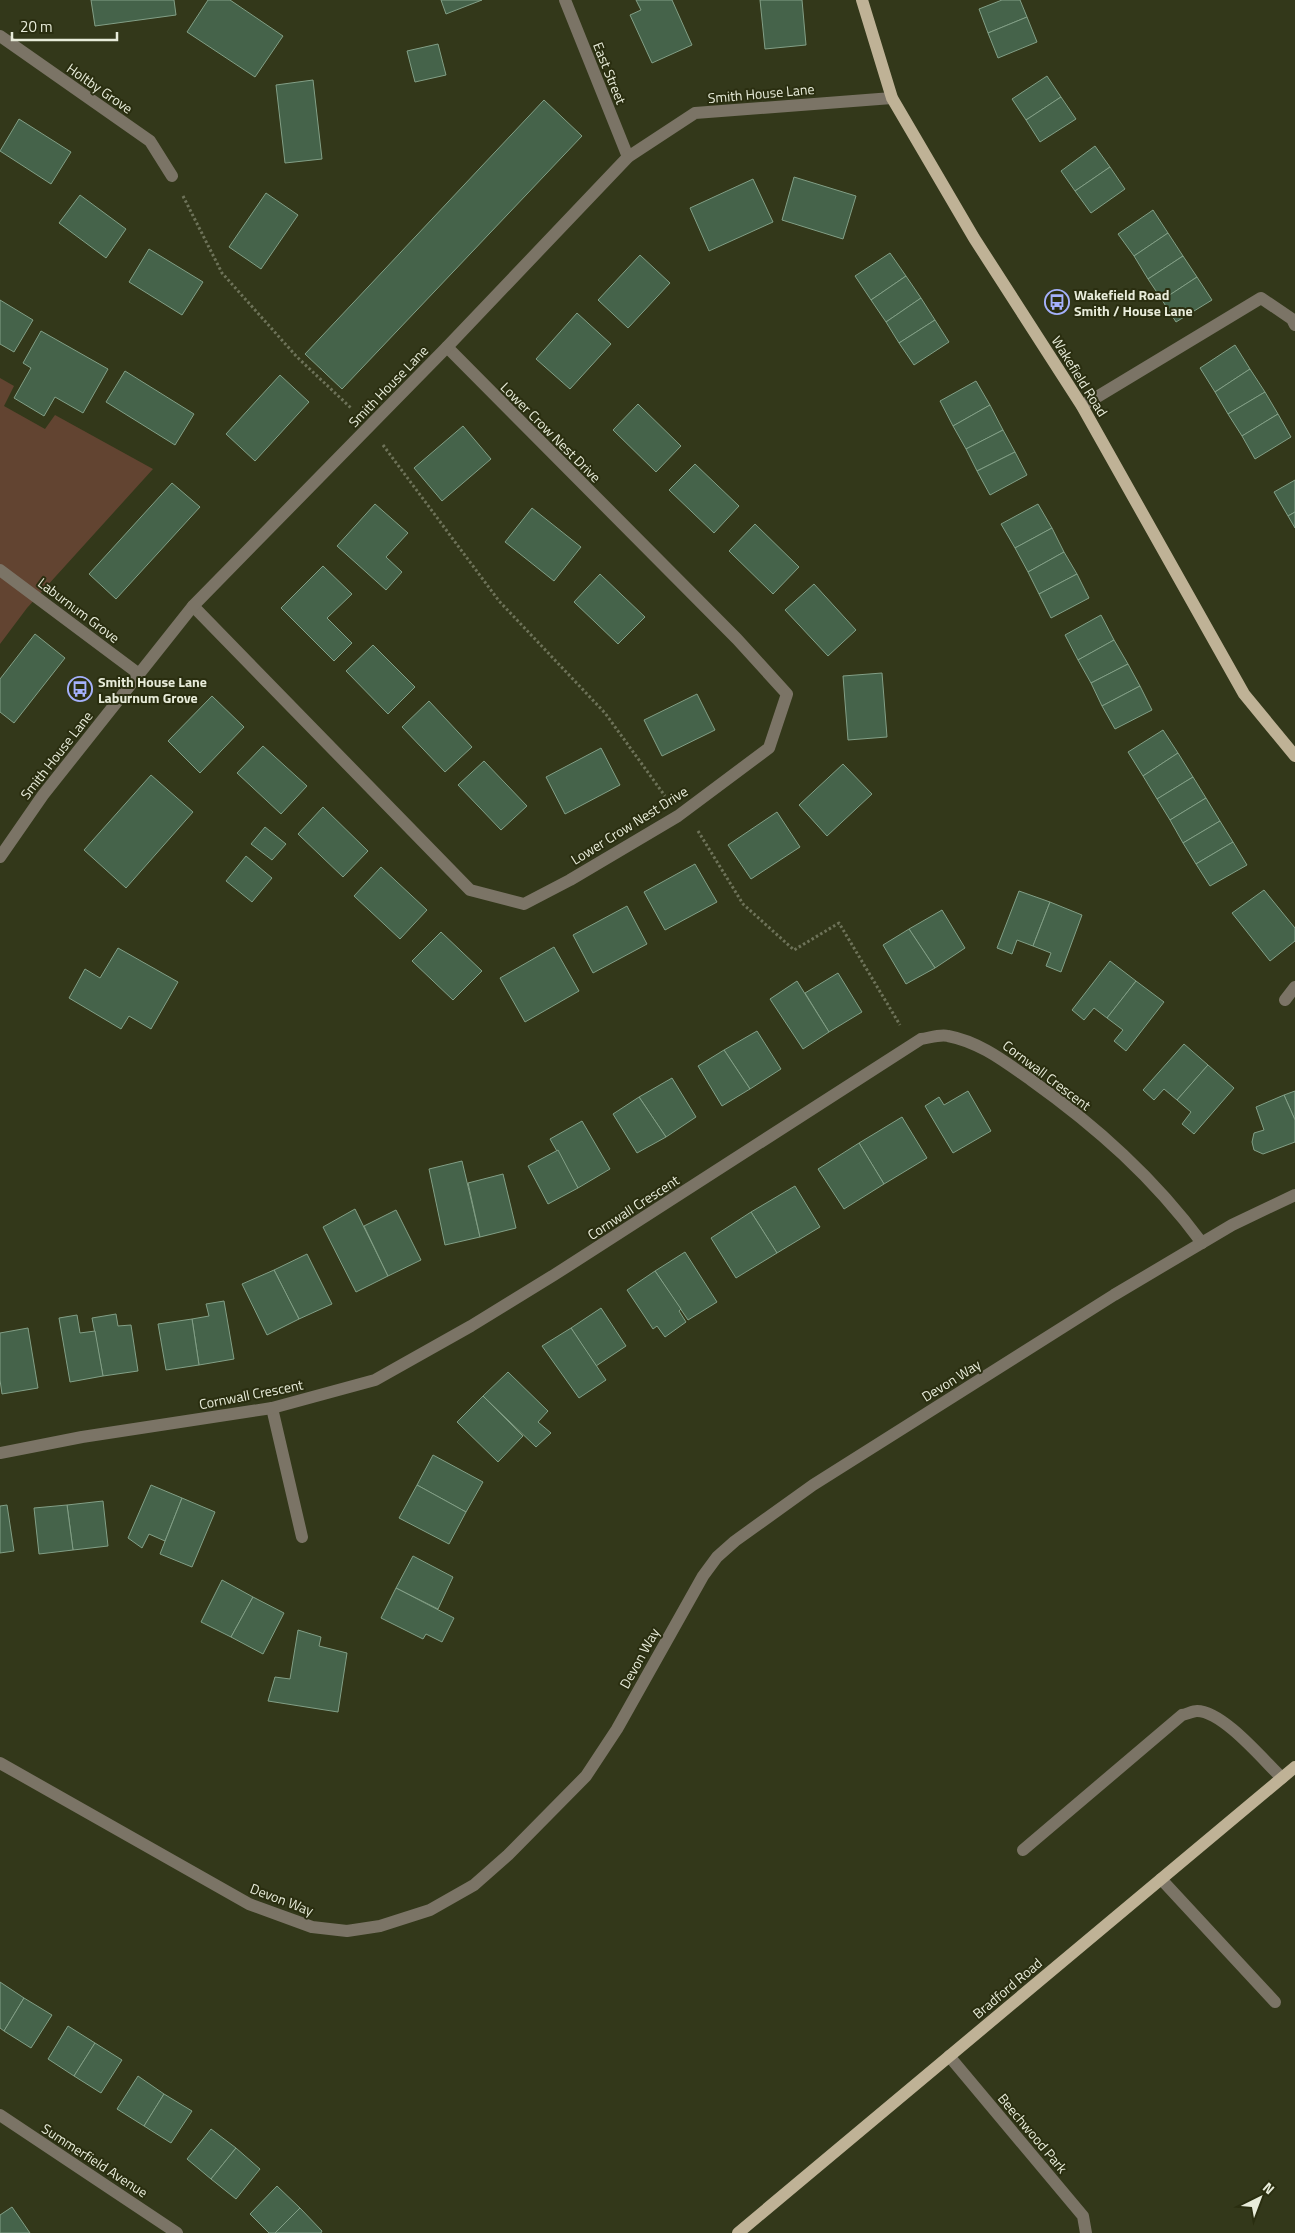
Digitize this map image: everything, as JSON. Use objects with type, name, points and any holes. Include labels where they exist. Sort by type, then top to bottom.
[{"type":"main road","name":"Wakefield Road","points":[[862,0],[892,98],[974,238],[1082,406],[1244,694],[1295,756]]},
{"type":"main road","name":"Bradford Road","points":[[738,2233],[1295,1767]]},
{"type":"street","name":"East Street","points":[[564,0],[628,158]]},
{"type":"street","name":"Holtby Grove","points":[[0,36],[150,140],[172,176]]},
{"type":"street","name":"Smith House Lane","points":[[0,857],[43,795],[194,606],[447,347],[628,158],[695,113],[892,98]]},
{"type":"street","points":[[1082,406],[1262,298],[1292,319],[1295,325]]},
{"type":"street","name":"Lower Crow Nest Drive","points":[[194,606],[470,890],[524,904],[570,880],[678,816],[769,748],[787,694],[737,639],[447,347]]},
{"type":"street","name":"Laburnum Grove","points":[[0,570],[139,674]]},
{"type":"street","points":[[1285,1000],[1295,987]]},
{"type":"street","name":"Cornwall Crescent","points":[[0,1453],[91,1436],[272,1408],[375,1380],[471,1326],[554,1275],[921,1039],[946,1035],[990,1051],[1047,1091],[1123,1152],[1183,1217],[1202,1243]]},
{"type":"street","name":"Devon Way","points":[[0,1763],[249,1904],[312,1927],[347,1930],[380,1926],[430,1910],[474,1885],[508,1855],[586,1776],[617,1729],[703,1576],[717,1557],[735,1541],[830,1474],[1114,1295],[1232,1225],[1295,1195]]},
{"type":"street","points":[[272,1408],[302,1537]]},
{"type":"street","points":[[1023,1850],[1182,1715],[1198,1711],[1216,1716],[1282,1778]]},
{"type":"street","points":[[1161,1879],[1275,2002]]},
{"type":"street","name":"Beechwood Park","points":[[949,2056],[1083,2216],[1086,2233]]},
{"type":"street","name":"Summerfield Avenue","points":[[0,2115],[173,2232]]},
{"type":"path","points":[[172,176],[222,273],[297,357],[370,426],[498,601],[605,713],[678,816],[697,830],[743,904],[794,950],[839,923],[912,1045]]},
{"type":"shaded area","points":[[0,378],[14,386],[4,406],[45,429],[55,415],[153,469],[27,608],[0,644]]},
{"type":"building","points":[[91,0],[174,0],[176,15],[95,26]]},
{"type":"building","points":[[208,0],[230,0],[283,36],[255,77],[187,32]]},
{"type":"building","points":[[441,0],[482,0],[446,14]]},
{"type":"building","points":[[636,0],[672,0],[692,45],[652,63],[630,15],[641,10]]},
{"type":"building","points":[[760,0],[802,0],[806,45],[765,49]]},
{"type":"building","points":[[1002,0],[1020,0],[1027,17],[988,33],[979,9]]},
{"type":"building","points":[[1027,17],[1037,42],[998,58],[988,33]]},
{"type":"building","points":[[438,44],[446,75],[415,82],[407,51]]},
{"type":"building","points":[[1047,76],[1061,97],[1026,120],[1012,99]]},
{"type":"building","points":[[313,80],[322,159],[285,163],[276,85]]},
{"type":"building","points":[[1061,97],[1076,119],[1040,142],[1026,120]]},
{"type":"building","points":[[544,100],[582,136],[342,389],[305,354]]},
{"type":"building","points":[[19,119],[71,152],[51,184],[0,151]]},
{"type":"building","points":[[1095,146],[1110,167],[1075,191],[1061,171]]},
{"type":"building","points":[[1110,167],[1125,189],[1091,213],[1075,191]]},
{"type":"building","points":[[794,177],[856,196],[843,239],[782,220]]},
{"type":"building","points":[[753,179],[773,222],[709,251],[690,208]]},
{"type":"building","points":[[266,193],[298,215],[261,269],[229,247]]},
{"type":"building","points":[[80,195],[126,229],[106,258],[59,223]]},
{"type":"building","points":[[1153,210],[1168,233],[1134,256],[1118,234]]},
{"type":"building","points":[[1168,233],[1183,256],[1148,279],[1134,256]]},
{"type":"building","points":[[149,249],[203,282],[182,315],[129,282]]},
{"type":"building","points":[[890,253],[906,276],[871,300],[855,276]]},
{"type":"building","points":[[640,255],[670,283],[628,328],[598,300]]},
{"type":"building","points":[[1183,256],[1197,277],[1162,300],[1148,279]]},
{"type":"building","points":[[906,276],[921,298],[886,322],[871,300]]},
{"type":"building","points":[[1197,277],[1212,300],[1176,322],[1162,300]]},
{"type":"building","points":[[921,298],[935,320],[899,343],[886,322]]},
{"type":"building","points":[[0,300],[33,320],[14,352],[0,344]]},
{"type":"building","points":[[577,313],[611,344],[570,389],[536,359]]},
{"type":"building","points":[[935,320],[949,342],[914,365],[899,343]]},
{"type":"building","points":[[41,331],[108,369],[83,413],[55,397],[44,416],[14,398],[31,368],[23,363]]},
{"type":"building","points":[[1235,345],[1250,369],[1215,392],[1200,368]]},
{"type":"building","points":[[1250,369],[1265,392],[1228,414],[1215,392]]},
{"type":"building","points":[[125,371],[194,414],[175,445],[106,402]]},
{"type":"building","points":[[280,375],[309,402],[255,461],[226,434]]},
{"type":"building","points":[[976,381],[990,405],[953,426],[940,401]]},
{"type":"building","points":[[1265,392],[1278,414],[1242,436],[1228,414]]},
{"type":"building","points":[[638,404],[681,446],[656,472],[613,430]]},
{"type":"building","points":[[990,405],[1003,430],[966,449],[953,426]]},
{"type":"building","points":[[1278,414],[1291,437],[1255,459],[1242,436]]},
{"type":"building","points":[[463,426],[491,459],[442,501],[414,468]]},
{"type":"building","points":[[1003,430],[1015,452],[977,471],[966,449]]},
{"type":"building","points":[[1015,452],[1027,475],[990,495],[977,471]]},
{"type":"building","points":[[695,464],[739,506],[714,533],[669,490]]},
{"type":"building","points":[[1295,480],[1295,512],[1288,516],[1274,492]]},
{"type":"building","points":[[172,483],[200,507],[116,599],[89,574]]},
{"type":"building","points":[[375,504],[408,533],[386,557],[402,572],[386,590],[337,546]]},
{"type":"building","points":[[1038,504],[1052,528],[1015,548],[1001,524]]},
{"type":"building","points":[[532,508],[581,547],[554,581],[505,542]]},
{"type":"building","points":[[1295,512],[1295,528],[1288,516]]},
{"type":"building","points":[[755,524],[799,567],[773,594],[729,551]]},
{"type":"building","points":[[1052,528],[1064,552],[1028,572],[1015,548]]},
{"type":"building","points":[[1064,552],[1077,574],[1039,594],[1028,572]]},
{"type":"building","points":[[323,566],[352,594],[327,618],[352,643],[334,661],[281,608]]},
{"type":"building","points":[[600,574],[645,617],[618,644],[574,602]]},
{"type":"building","points":[[1077,574],[1089,598],[1051,618],[1039,594]]},
{"type":"building","points":[[814,584],[856,630],[828,656],[785,610]]},
{"type":"building","points":[[1101,615],[1114,640],[1078,660],[1065,635]]},
{"type":"building","points":[[35,634],[65,658],[14,723],[0,712],[0,679]]},
{"type":"building","points":[[1114,640],[1128,664],[1091,683],[1078,660]]},
{"type":"building","points":[[373,645],[415,687],[388,714],[346,671]]},
{"type":"building","points":[[1128,664],[1140,686],[1102,706],[1091,683]]},
{"type":"building","points":[[882,673],[887,737],[848,740],[843,676]]},
{"type":"building","points":[[1140,686],[1152,710],[1115,729],[1102,706]]},
{"type":"building","points":[[697,694],[715,730],[662,756],[644,720]]},
{"type":"building","points":[[212,696],[244,727],[200,773],[168,741]]},
{"type":"building","points":[[429,701],[472,747],[445,772],[402,727]]},
{"type":"building","points":[[1163,730],[1178,753],[1143,776],[1128,752]]},
{"type":"building","points":[[263,746],[307,786],[281,814],[237,773]]},
{"type":"building","points":[[601,748],[620,785],[565,814],[546,777]]},
{"type":"building","points":[[1178,753],[1193,777],[1157,799],[1143,776]]},
{"type":"building","points":[[484,761],[527,806],[501,830],[458,785]]},
{"type":"building","points":[[843,764],[872,794],[827,836],[799,805]]},
{"type":"building","points":[[151,775],[193,812],[126,888],[84,850]]},
{"type":"building","points":[[1193,777],[1206,798],[1170,820],[1157,799]]},
{"type":"building","points":[[1206,798],[1220,821],[1183,843],[1170,820]]},
{"type":"building","points":[[323,807],[368,851],[343,877],[298,834]]},
{"type":"building","points":[[777,812],[800,847],[751,879],[728,845]]},
{"type":"building","points":[[1220,821],[1233,842],[1196,864],[1183,843]]},
{"type":"building","points":[[265,827],[286,844],[272,860],[251,844]]},
{"type":"building","points":[[1233,842],[1247,865],[1210,886],[1196,864]]},
{"type":"building","points":[[246,856],[272,878],[252,902],[226,881]]},
{"type":"building","points":[[695,864],[717,902],[665,930],[644,892]]},
{"type":"building","points":[[381,867],[427,910],[400,939],[354,896]]},
{"type":"building","points":[[1264,890],[1295,928],[1295,941],[1270,961],[1232,913]]},
{"type":"building","points":[[1019,891],[1050,902],[1033,946],[1017,940],[1012,954],[997,948]]},
{"type":"building","points":[[1050,902],[1082,915],[1061,972],[1046,966],[1051,953],[1033,946]]},
{"type":"building","points":[[627,906],[647,944],[593,973],[573,935]]},
{"type":"building","points":[[942,910],[965,948],[935,968],[909,929]]},
{"type":"building","points":[[909,929],[935,968],[906,984],[883,945]]},
{"type":"building","points":[[441,932],[482,971],[453,1000],[412,961]]},
{"type":"building","points":[[554,947],[579,991],[525,1022],[500,978]]},
{"type":"building","points":[[118,948],[178,982],[151,1029],[129,1016],[121,1029],[69,998],[85,969],[100,978]]},
{"type":"building","points":[[1110,961],[1136,981],[1107,1018],[1094,1008],[1084,1020],[1072,1010]]},
{"type":"building","points":[[838,973],[862,1012],[829,1032],[805,993]]},
{"type":"building","points":[[797,981],[829,1032],[803,1049],[770,999]]},
{"type":"building","points":[[1136,981],[1164,1002],[1126,1051],[1114,1041],[1123,1030],[1107,1018]]},
{"type":"building","points":[[757,1031],[781,1069],[750,1089],[724,1050]]},
{"type":"building","points":[[1184,1044],[1208,1065],[1177,1100],[1164,1089],[1154,1100],[1143,1090]]},
{"type":"building","points":[[724,1050],[750,1089],[722,1106],[698,1066]]},
{"type":"building","points":[[1208,1065],[1234,1088],[1194,1134],[1182,1124],[1191,1112],[1177,1100]]},
{"type":"building","points":[[672,1078],[696,1117],[666,1137],[639,1097]]},
{"type":"building","points":[[968,1091],[991,1131],[953,1153],[925,1106],[939,1097],[944,1105]]},
{"type":"building","points":[[1295,1091],[1295,1120],[1284,1095]]},
{"type":"building","points":[[1284,1095],[1295,1120],[1295,1142],[1263,1154],[1254,1150],[1252,1142],[1254,1133],[1264,1130],[1256,1107]]},
{"type":"building","points":[[639,1097],[666,1137],[637,1153],[613,1114]]},
{"type":"building","points":[[902,1117],[927,1158],[884,1184],[859,1143]]},
{"type":"building","points":[[582,1121],[610,1169],[578,1188],[550,1139]]},
{"type":"building","points":[[859,1143],[884,1184],[844,1209],[818,1169]]},
{"type":"building","points":[[558,1150],[578,1188],[548,1204],[528,1166]]},
{"type":"building","points":[[462,1161],[480,1237],[445,1245],[429,1169]]},
{"type":"building","points":[[503,1174],[516,1228],[480,1237],[468,1183]]},
{"type":"building","points":[[795,1186],[820,1227],[777,1253],[751,1212]]},
{"type":"building","points":[[355,1209],[388,1276],[356,1292],[323,1227]]},
{"type":"building","points":[[396,1210],[421,1260],[388,1276],[364,1226]]},
{"type":"building","points":[[751,1212],[777,1253],[736,1278],[711,1238]]},
{"type":"building","points":[[685,1252],[717,1302],[688,1320],[655,1271]]},
{"type":"building","points":[[307,1254],[332,1304],[299,1319],[274,1270]]},
{"type":"building","points":[[274,1270],[299,1319],[267,1335],[242,1284]]},
{"type":"building","points":[[655,1271],[681,1309],[679,1311],[686,1322],[665,1337],[657,1326],[653,1329],[627,1290]]},
{"type":"building","points":[[224,1301],[234,1359],[199,1365],[192,1319],[209,1316],[206,1304]]},
{"type":"building","points":[[601,1308],[626,1346],[596,1366],[571,1328]]},
{"type":"building","points":[[116,1314],[118,1326],[131,1325],[138,1371],[103,1376],[92,1318]]},
{"type":"building","points":[[77,1315],[80,1333],[95,1331],[103,1376],[70,1382],[59,1318]]},
{"type":"building","points":[[192,1319],[199,1365],[166,1370],[158,1324]]},
{"type":"building","points":[[28,1328],[38,1388],[2,1394],[0,1380],[0,1333]]},
{"type":"building","points":[[571,1328],[606,1380],[579,1398],[542,1346]]},
{"type":"building","points":[[508,1372],[548,1411],[538,1422],[551,1433],[536,1447],[483,1396]]},
{"type":"building","points":[[483,1396],[523,1436],[498,1462],[457,1422]]},
{"type":"building","points":[[433,1455],[483,1482],[466,1512],[417,1485]]},
{"type":"building","points":[[151,1485],[182,1498],[165,1541],[149,1534],[142,1548],[128,1538]]},
{"type":"building","points":[[417,1485],[466,1512],[449,1544],[399,1518]]},
{"type":"building","points":[[182,1498],[215,1512],[192,1567],[160,1554]]},
{"type":"building","points":[[103,1501],[108,1546],[73,1550],[67,1505]]},
{"type":"building","points":[[7,1505],[14,1551],[0,1553],[0,1506]]},
{"type":"building","points":[[67,1505],[73,1550],[39,1554],[34,1508]]},
{"type":"building","points":[[413,1556],[453,1577],[438,1609],[396,1588]]},
{"type":"building","points":[[222,1580],[253,1597],[231,1637],[201,1622]]},
{"type":"building","points":[[396,1588],[454,1618],[442,1642],[426,1634],[423,1639],[381,1618]]},
{"type":"building","points":[[253,1597],[284,1613],[263,1654],[231,1637]]},
{"type":"building","points":[[298,1630],[321,1637],[319,1646],[347,1653],[338,1712],[268,1701],[275,1677],[290,1679]]},
{"type":"building","points":[[0,1982],[24,1998],[4,2031],[0,2028]]},
{"type":"building","points":[[24,1998],[52,2015],[31,2048],[4,2031]]},
{"type":"building","points":[[68,2026],[95,2043],[74,2076],[48,2059]]},
{"type":"building","points":[[95,2043],[122,2060],[101,2093],[74,2076]]},
{"type":"building","points":[[138,2076],[164,2094],[144,2126],[117,2109]]},
{"type":"building","points":[[164,2094],[192,2111],[171,2143],[144,2126]]},
{"type":"building","points":[[211,2129],[236,2148],[211,2179],[187,2159]]},
{"type":"building","points":[[236,2148],[260,2169],[236,2199],[211,2179]]},
{"type":"building","points":[[277,2186],[300,2208],[275,2233],[269,2233],[250,2214]]},
{"type":"building","points":[[12,2207],[30,2233],[0,2233],[0,2215]]},
{"type":"building","points":[[300,2208],[322,2231],[321,2233],[275,2233]]},
{"type":"place","name":"Wakefield Road Smith / House Lane","points":[[1057,302]]},
{"type":"place","name":"Smith House Lane Laburnum Grove","points":[[80,689]]}]
